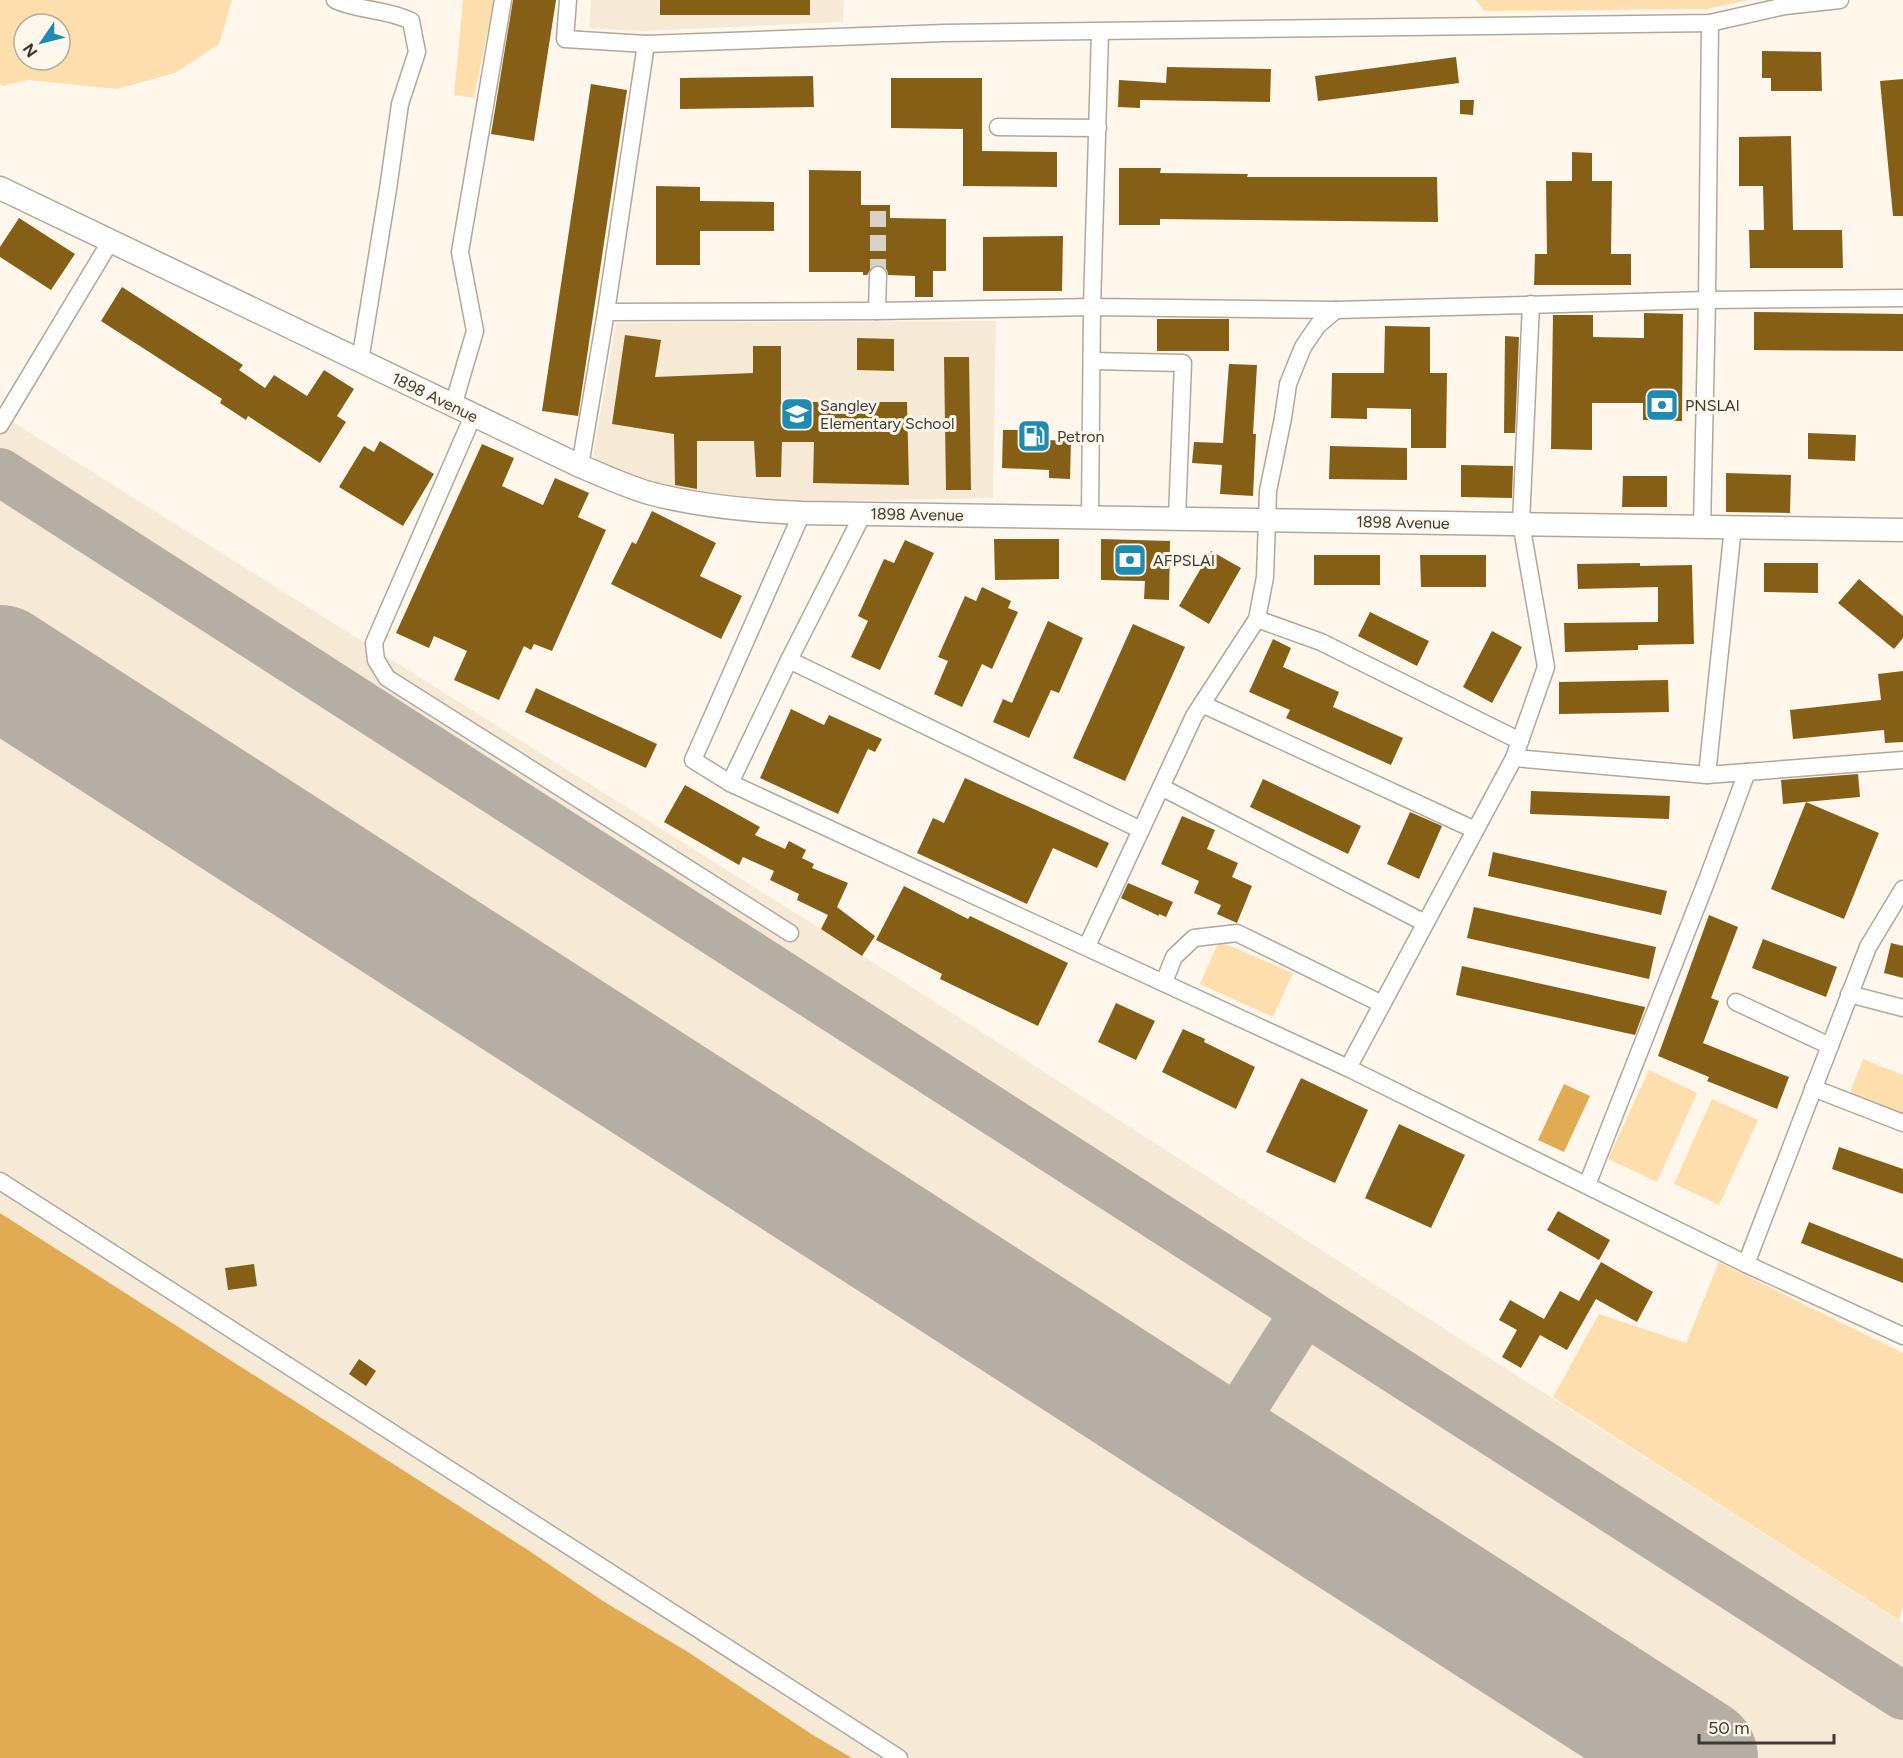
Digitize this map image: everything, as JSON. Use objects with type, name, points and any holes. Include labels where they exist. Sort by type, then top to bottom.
[{"type":"street","points":[[335,0],[345,5],[396,13],[411,21],[417,52],[400,104],[360,361]]},
{"type":"street","points":[[503,0],[460,252],[475,331],[463,411],[374,643],[376,660],[387,678],[790,933]]},
{"type":"street","points":[[568,0],[565,39],[646,44],[944,33],[1710,23],[1785,3],[1840,0]]},
{"type":"street","points":[[1702,528],[1710,23]]},
{"type":"street","points":[[1090,516],[1092,307],[1101,32]]},
{"type":"street","points":[[580,466],[606,312],[646,44]]},
{"type":"street","points":[[998,127],[1098,128]]},
{"type":"street","name":"1898 Avenue","points":[[0,188],[580,466],[647,492],[685,501],[761,511],[801,513],[1903,530]]},
{"type":"street","points":[[0,425],[110,242]]},
{"type":"street","points":[[877,311],[878,275]]},
{"type":"street","points":[[606,312],[1092,307],[1336,310],[1707,300],[1903,298]]},
{"type":"street","points":[[1347,1068],[1514,758],[1546,667],[1521,523],[1531,304]]},
{"type":"street","points":[[1087,946],[1194,716],[1257,619],[1265,577],[1268,491],[1288,384],[1303,347],[1318,325],[1336,310]]},
{"type":"street","points":[[1092,361],[1183,363],[1177,518]]},
{"type":"street","points":[[801,513],[693,759],[730,783],[1347,1068],[1746,1264],[1903,1336]]},
{"type":"street","points":[[730,783],[863,514]]},
{"type":"street","points":[[1707,775],[1733,527]]},
{"type":"street","points":[[1257,619],[1321,642],[1520,741]]},
{"type":"street","points":[[789,660],[1141,830]]},
{"type":"street","points":[[1202,704],[1475,830]]},
{"type":"street","points":[[1514,758],[1707,775],[1903,760]]},
{"type":"street","points":[[1587,1185],[1747,772]]},
{"type":"street","points":[[1161,787],[1425,923]]},
{"type":"street","points":[[1746,1264],[1868,947],[1903,889]]},
{"type":"street","points":[[1164,982],[1174,957],[1194,938],[1237,933],[1382,1004]]},
{"type":"street","points":[[1849,994],[1903,1008]]},
{"type":"street","points":[[1736,1002],[1830,1046]]},
{"type":"street","points":[[1813,1088],[1903,1123]]},
{"type":"street","points":[[0,1180],[899,1758]]},
{"type":"shaded area","points":[[0,0],[232,0],[219,44],[175,73],[117,89],[28,80],[2,86],[0,84]]},
{"type":"shaded area","points":[[463,0],[494,0],[474,98],[454,95]]},
{"type":"shaded area","points":[[591,0],[844,0],[843,22],[641,31],[589,28]]},
{"type":"shaded area","points":[[1476,0],[1749,0],[1707,9],[1484,11]]},
{"type":"shaded area","name":"Sangley Elementary School","points":[[996,321],[993,498],[790,502],[720,495],[680,490],[644,481],[602,467],[593,456],[616,323]]},
{"type":"shaded area","points":[[0,414],[821,929],[1903,1623],[1903,1758],[852,1758],[813,1735],[688,1652],[603,1601],[528,1550],[0,1213]]},
{"type":"shaded area","points":[[1219,941],[1293,973],[1273,1017],[1200,984]]},
{"type":"shaded area","points":[[1863,1059],[1903,1075],[1903,1117],[1849,1095]]},
{"type":"shaded area","points":[[1649,1070],[1697,1093],[1657,1182],[1608,1159]]},
{"type":"shaded area","points":[[1564,1084],[1590,1096],[1564,1152],[1538,1140]]},
{"type":"shaded area","points":[[1712,1099],[1758,1120],[1719,1205],[1674,1184]]},
{"type":"shaded area","points":[[0,1213],[528,1550],[603,1601],[688,1652],[813,1735],[852,1758],[0,1758]]},
{"type":"shaded area","points":[[1719,1262],[1903,1353],[1903,1606],[1899,1620],[1553,1397],[1599,1314],[1686,1343]]},
{"type":"building","points":[[513,0],[556,0],[534,141],[491,134]]},
{"type":"building","points":[[660,0],[810,0],[810,15],[660,15]]},
{"type":"building","points":[[1762,51],[1821,52],[1822,91],[1771,91],[1771,78],[1762,78]]},
{"type":"building","points":[[1456,57],[1459,83],[1318,101],[1315,76]]},
{"type":"building","points":[[1167,67],[1271,69],[1270,102],[1140,100],[1140,108],[1118,107],[1119,80],[1166,83]]},
{"type":"building","points":[[813,76],[814,107],[680,109],[680,78]]},
{"type":"building","points":[[891,78],[982,78],[982,151],[1057,152],[1057,187],[963,186],[963,129],[891,128]]},
{"type":"building","points":[[1903,79],[1903,216],[1893,216],[1880,81]]},
{"type":"building","points":[[591,84],[627,90],[578,416],[542,411]]},
{"type":"building","points":[[1460,100],[1474,100],[1473,115],[1460,114]]},
{"type":"building","points":[[1791,136],[1793,230],[1842,230],[1843,268],[1750,268],[1749,230],[1764,230],[1763,186],[1739,186],[1739,137]]},
{"type":"building","points":[[1572,152],[1592,153],[1592,181],[1612,181],[1611,254],[1631,254],[1631,285],[1534,285],[1535,254],[1547,254],[1546,181],[1572,181]]},
{"type":"building","points":[[1119,168],[1161,168],[1160,173],[1248,174],[1247,177],[1437,177],[1438,222],[1160,219],[1160,225],[1119,225]]},
{"type":"building","points":[[809,170],[861,171],[861,205],[890,205],[890,218],[946,219],[946,271],[933,271],[933,297],[915,297],[915,276],[888,275],[887,270],[879,265],[873,266],[867,275],[863,275],[863,272],[809,272]]},
{"type":"building","points":[[656,186],[700,187],[700,201],[774,202],[774,231],[700,231],[700,265],[656,265]]},
{"type":"building","points":[[19,218],[75,254],[51,290],[0,257],[0,247]]},
{"type":"building","points":[[1063,236],[1062,291],[983,291],[983,237]]},
{"type":"building","points":[[122,287],[243,365],[239,370],[265,388],[274,375],[307,396],[324,370],[354,389],[337,416],[346,422],[320,463],[248,416],[246,420],[220,403],[222,399],[101,321]]},
{"type":"building","points":[[1754,312],[1903,314],[1903,351],[1754,350]]},
{"type":"building","points":[[1644,313],[1683,314],[1682,421],[1643,420],[1643,403],[1592,403],[1592,450],[1551,449],[1553,315],[1593,315],[1593,337],[1644,338]]},
{"type":"building","points":[[1157,319],[1229,319],[1229,351],[1157,351]]},
{"type":"building","points":[[1385,326],[1430,327],[1430,373],[1447,373],[1446,448],[1411,448],[1411,409],[1367,408],[1367,419],[1331,418],[1332,373],[1384,373]]},
{"type":"building","points":[[625,335],[661,340],[655,377],[753,373],[753,346],[781,346],[781,402],[907,402],[909,485],[813,483],[814,442],[782,442],[781,477],[756,477],[754,441],[697,441],[697,489],[675,485],[674,434],[612,424]]},
{"type":"building","points":[[1505,336],[1519,337],[1515,433],[1504,433]]},
{"type":"building","points":[[857,338],[894,339],[894,371],[857,370]]},
{"type":"building","points":[[944,357],[969,357],[971,490],[946,490]]},
{"type":"building","points":[[1229,364],[1257,365],[1253,434],[1256,434],[1253,496],[1220,494],[1222,465],[1192,463],[1194,442],[1223,443]]},
{"type":"building","points":[[1003,430],[1026,430],[1026,439],[1071,441],[1070,479],[1049,478],[1049,470],[1002,468]]},
{"type":"building","points":[[1808,433],[1856,435],[1855,461],[1808,459]]},
{"type":"building","points":[[380,441],[434,474],[403,526],[339,487],[364,446],[374,452]]},
{"type":"building","points":[[482,444],[514,458],[502,486],[543,505],[555,478],[589,493],[578,517],[606,530],[552,651],[534,644],[531,650],[524,646],[499,700],[454,680],[467,651],[434,636],[429,648],[396,633]]},
{"type":"building","points":[[1330,446],[1407,448],[1407,480],[1329,479]]},
{"type":"building","points":[[1461,465],[1513,466],[1512,498],[1461,497]]},
{"type":"building","points":[[1726,473],[1791,475],[1790,513],[1726,512]]},
{"type":"building","points":[[1623,476],[1667,476],[1667,507],[1622,507]]},
{"type":"building","points":[[652,511],[716,543],[700,576],[742,596],[721,639],[611,584],[632,542],[636,544]]},
{"type":"building","points":[[994,539],[1059,539],[1059,579],[995,580]]},
{"type":"building","points":[[1101,539],[1170,541],[1169,600],[1144,599],[1145,581],[1101,580]]},
{"type":"building","points":[[905,540],[934,553],[880,670],[851,657],[868,621],[858,616],[884,559],[894,563]]},
{"type":"building","points":[[1211,551],[1241,568],[1209,624],[1179,606]]},
{"type":"building","points":[[1314,555],[1380,555],[1380,585],[1314,585]]},
{"type":"building","points":[[1420,555],[1486,555],[1486,587],[1421,587]]},
{"type":"building","points":[[1640,563],[1640,566],[1692,565],[1694,644],[1638,645],[1638,650],[1565,652],[1564,623],[1658,622],[1658,587],[1578,589],[1577,564]]},
{"type":"building","points":[[1764,563],[1818,563],[1818,593],[1764,592]]},
{"type":"building","points":[[1859,579],[1903,616],[1903,638],[1894,649],[1838,603]]},
{"type":"building","points":[[982,587],[1011,601],[1008,608],[1018,612],[992,669],[982,664],[962,707],[934,694],[948,661],[938,657],[965,596],[976,601]]},
{"type":"building","points":[[1370,612],[1429,641],[1417,666],[1358,636]]},
{"type":"building","points":[[1048,621],[1083,638],[1059,693],[1051,690],[1029,738],[993,722],[1003,699],[1012,703]]},
{"type":"building","points":[[1133,624],[1185,647],[1125,781],[1073,758]]},
{"type":"building","points":[[1492,631],[1522,647],[1492,703],[1463,687]]},
{"type":"building","points":[[1273,639],[1291,648],[1283,667],[1339,692],[1333,707],[1403,738],[1391,765],[1286,718],[1290,710],[1249,692]]},
{"type":"building","points":[[1903,671],[1903,742],[1885,743],[1884,730],[1793,739],[1790,710],[1881,700],[1878,674]]},
{"type":"building","points":[[1668,680],[1669,712],[1559,714],[1559,682]]},
{"type":"building","points":[[536,688],[657,744],[646,768],[525,712]]},
{"type":"building","points":[[791,709],[824,725],[829,715],[882,739],[875,752],[868,749],[838,814],[760,778]]},
{"type":"building","points":[[1858,774],[1860,797],[1783,804],[1781,780]]},
{"type":"building","points":[[965,778],[1109,843],[1097,868],[1053,848],[1027,904],[917,853],[933,818],[944,823]]},
{"type":"building","points":[[1263,779],[1361,826],[1348,854],[1250,807]]},
{"type":"building","points":[[685,785],[760,827],[755,835],[785,849],[789,841],[806,850],[802,858],[814,864],[812,868],[848,883],[837,907],[875,936],[862,956],[821,929],[828,915],[797,900],[799,894],[770,880],[774,871],[743,857],[739,865],[664,822]]},
{"type":"building","points":[[1531,791],[1670,796],[1669,819],[1530,814]]},
{"type":"building","points":[[1806,802],[1879,833],[1844,919],[1771,889]]},
{"type":"building","points":[[1410,812],[1442,826],[1419,879],[1387,864]]},
{"type":"building","points":[[1182,816],[1215,830],[1207,849],[1238,863],[1232,877],[1252,886],[1237,923],[1217,914],[1221,905],[1194,893],[1199,881],[1161,864]]},
{"type":"building","points":[[1493,852],[1667,891],[1661,915],[1488,876]]},
{"type":"building","points":[[1128,883],[1173,902],[1166,917],[1159,914],[1159,916],[1121,898]]},
{"type":"building","points":[[904,886],[968,919],[970,916],[1068,963],[1038,1026],[940,979],[942,974],[876,940]]},
{"type":"building","points":[[1474,907],[1656,947],[1649,979],[1467,938]]},
{"type":"building","points":[[1709,915],[1738,927],[1711,998],[1719,1001],[1703,1043],[1789,1077],[1777,1109],[1707,1081],[1709,1077],[1658,1056]]},
{"type":"building","points":[[1763,939],[1837,967],[1826,997],[1752,968]]},
{"type":"building","points":[[1891,943],[1903,946],[1903,978],[1884,973]]},
{"type":"building","points":[[1462,966],[1645,1008],[1635,1035],[1456,995]]},
{"type":"building","points":[[1116,1003],[1155,1021],[1136,1060],[1098,1042]]},
{"type":"building","points":[[1183,1029],[1255,1067],[1236,1109],[1162,1072]]},
{"type":"building","points":[[1301,1078],[1368,1110],[1335,1183],[1266,1152]]},
{"type":"building","points":[[1399,1124],[1465,1155],[1431,1228],[1365,1198]]},
{"type":"building","points":[[1839,1147],[1903,1169],[1903,1194],[1832,1169]]},
{"type":"building","points":[[1558,1211],[1610,1240],[1599,1260],[1547,1230]]},
{"type":"building","points":[[1809,1222],[1903,1259],[1903,1283],[1801,1243]]},
{"type":"building","points":[[1601,1262],[1653,1292],[1637,1322],[1596,1299],[1567,1350],[1540,1335],[1521,1368],[1502,1357],[1517,1330],[1499,1320],[1510,1300],[1544,1319],[1560,1291],[1579,1301]]},
{"type":"building","points":[[254,1264],[257,1286],[228,1290],[225,1268]]},
{"type":"building","points":[[359,1359],[376,1371],[366,1386],[349,1374]]},
{"type":"taxiway","points":[[0,472],[1903,1696]]},
{"type":"taxiway","points":[[1217,1449],[1305,1311]]},
{"type":"runway","points":[[0,666],[1697,1758]]},
{"type":"tunnel","points":[[878,205],[878,275]]},
{"type":"place","name":"PNSLAI","points":[[1662,405]]},
{"type":"place","name":"Sangley Elementary School","points":[[797,414]]},
{"type":"place","name":"Petron","points":[[1034,436]]},
{"type":"place","name":"AFPSLAI","points":[[1130,560]]}]
